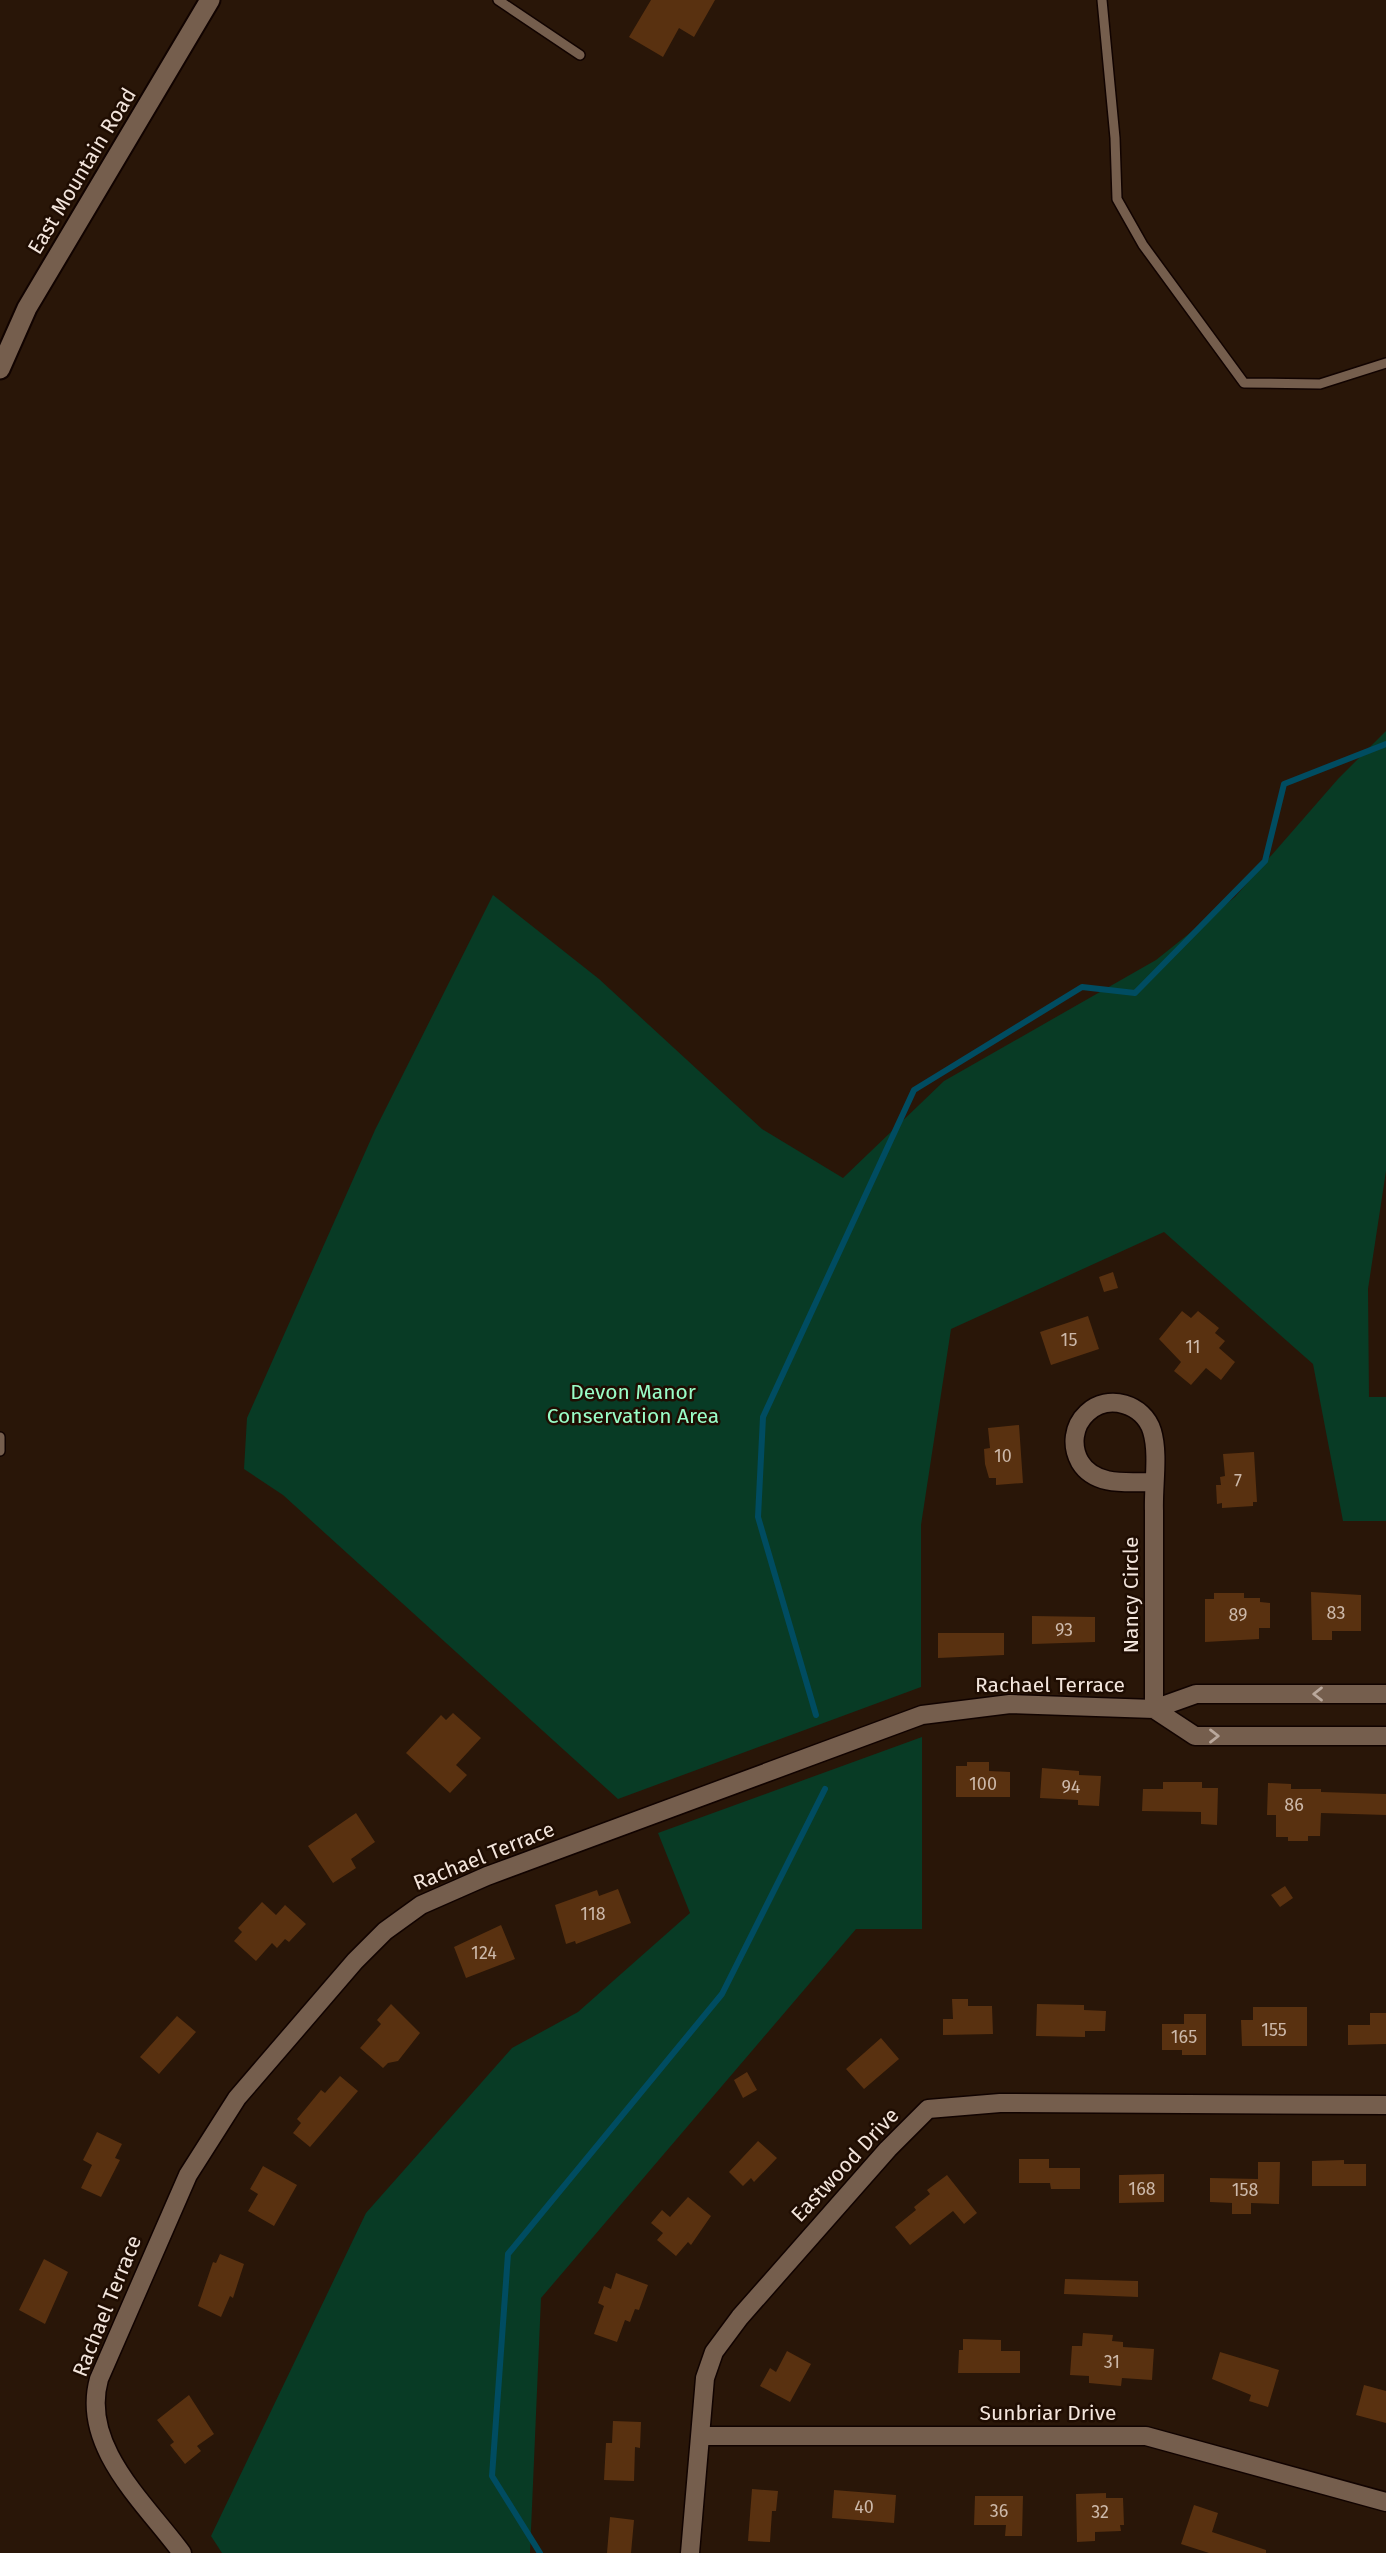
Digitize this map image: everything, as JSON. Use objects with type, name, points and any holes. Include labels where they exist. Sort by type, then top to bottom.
[{"type":"main road","name":"East Mountain Road","points":[[0,369],[27,308],[210,0]]},
{"type":"street","name":"Nancy Circle","points":[[1153,1482],[1107,1481],[1084,1468],[1074,1444],[1078,1426],[1086,1414],[1099,1405],[1129,1405],[1141,1413],[1153,1433],[1154,1709]]},
{"type":"street","name":"Rachael Terrace","points":[[182,2553],[103,2446],[95,2412],[99,2379],[178,2195],[211,2135],[253,2078],[384,1931],[421,1905],[463,1885],[922,1715],[1010,1704],[1154,1709],[1196,1693],[1386,1694]]},
{"type":"street","name":"Rachael Terrace","points":[[1154,1709],[1195,1735],[1386,1736]]},
{"type":"street","name":"Eastwood Drive","points":[[690,2553],[705,2378],[714,2353],[777,2274],[888,2149],[929,2109],[1000,2104],[1386,2105]]},
{"type":"street","name":"Sunbriar Drive","points":[[701,2436],[1146,2436],[1386,2502]]},
{"type":"lane","points":[[498,0],[580,55]]},
{"type":"lane","points":[[1102,0],[1115,138],[1117,199],[1143,245],[1244,383],[1320,384],[1386,363]]},
{"type":"lane","points":[[0,1437],[0,1451]]},
{"type":"green space","name":"Devon Manor Conservation Area","points":[[1386,731],[1386,1171],[1368,1289],[1369,1397],[1386,1397],[1386,1521],[1343,1521],[1313,1364],[1164,1232],[951,1329],[921,1525],[921,1687],[618,1799],[283,1495],[244,1469],[247,1418],[375,1130],[493,895],[599,979],[762,1129],[843,1178],[944,1081],[1156,960],[1235,897],[1338,779]]},
{"type":"green space","points":[[922,1737],[922,1929],[856,1929],[541,2298],[530,2553],[222,2553],[211,2536],[366,2213],[512,2048],[578,2012],[690,1913],[658,1833]]},
{"type":"building","points":[[651,0],[715,0],[694,37],[679,28],[663,57],[629,37]]},
{"type":"building","points":[[1113,1272],[1118,1288],[1104,1292],[1099,1277]]},
{"type":"building","points":[[1182,1311],[1191,1318],[1198,1311],[1219,1328],[1215,1333],[1225,1341],[1219,1348],[1235,1362],[1221,1380],[1206,1368],[1191,1385],[1174,1371],[1181,1362],[1159,1339]]},
{"type":"building","points":[[1088,1316],[1099,1349],[1051,1365],[1040,1332]]},
{"type":"building","points":[[1019,1425],[1023,1483],[996,1485],[996,1478],[989,1478],[985,1464],[984,1449],[990,1448],[988,1428]]},
{"type":"building","points":[[1254,1452],[1257,1502],[1253,1502],[1253,1506],[1222,1508],[1222,1503],[1217,1504],[1216,1485],[1221,1485],[1220,1477],[1225,1476],[1223,1454]]},
{"type":"building","points":[[1311,1592],[1361,1595],[1361,1631],[1332,1631],[1332,1640],[1312,1640]]},
{"type":"building","points":[[1214,1593],[1244,1593],[1244,1598],[1260,1598],[1260,1602],[1270,1603],[1270,1628],[1259,1628],[1259,1639],[1205,1642],[1205,1599],[1214,1599]]},
{"type":"building","points":[[1032,1616],[1095,1617],[1095,1642],[1032,1644]]},
{"type":"building","points":[[938,1633],[1004,1633],[1004,1655],[938,1658]]},
{"type":"building","points":[[453,1713],[481,1738],[456,1765],[467,1775],[450,1793],[406,1753],[441,1715],[446,1720]]},
{"type":"building","points":[[967,1762],[989,1762],[989,1771],[1010,1772],[1010,1797],[956,1797],[956,1766],[967,1766]]},
{"type":"building","points":[[1042,1768],[1101,1776],[1099,1806],[1078,1805],[1078,1800],[1040,1798]]},
{"type":"building","points":[[1163,1782],[1202,1782],[1202,1788],[1218,1788],[1217,1825],[1201,1824],[1201,1812],[1142,1811],[1143,1789],[1163,1789]]},
{"type":"building","points":[[1268,1783],[1291,1784],[1291,1789],[1321,1789],[1321,1792],[1386,1794],[1386,1815],[1321,1813],[1320,1836],[1308,1836],[1308,1841],[1288,1841],[1288,1837],[1276,1837],[1276,1815],[1267,1815]]},
{"type":"building","points":[[356,1813],[375,1842],[351,1859],[356,1868],[333,1883],[308,1846]]},
{"type":"building","points":[[1285,1886],[1293,1898],[1280,1907],[1271,1895]]},
{"type":"building","points":[[618,1889],[631,1923],[576,1944],[575,1941],[566,1944],[555,1905],[597,1890],[599,1896]]},
{"type":"building","points":[[262,1902],[276,1915],[285,1905],[306,1924],[289,1942],[285,1939],[277,1948],[272,1943],[256,1961],[234,1941],[242,1932],[238,1928]]},
{"type":"building","points":[[501,1925],[515,1959],[466,1978],[454,1947]]},
{"type":"building","points":[[952,1999],[968,1999],[968,2006],[992,2006],[993,2034],[943,2035],[943,2019],[953,2019]]},
{"type":"building","points":[[391,2004],[420,2033],[398,2061],[388,2063],[383,2068],[360,2048],[381,2024],[377,2020]]},
{"type":"building","points":[[1037,2004],[1084,2005],[1084,2010],[1106,2011],[1105,2031],[1085,2031],[1085,2037],[1036,2036]]},
{"type":"building","points":[[1253,2007],[1307,2007],[1307,2046],[1242,2046],[1241,2020],[1253,2020]]},
{"type":"building","points":[[1370,2013],[1386,2013],[1386,2044],[1348,2045],[1348,2025],[1370,2025]]},
{"type":"building","points":[[1184,2014],[1206,2014],[1206,2055],[1182,2055],[1182,2050],[1162,2050],[1162,2024],[1184,2024]]},
{"type":"building","points":[[177,2016],[196,2032],[159,2074],[140,2057]]},
{"type":"building","points":[[881,2038],[899,2059],[864,2089],[846,2069]]},
{"type":"building","points":[[747,2072],[757,2090],[743,2098],[734,2080]]},
{"type":"building","points":[[340,2076],[358,2091],[310,2147],[293,2133],[301,2123],[297,2119],[321,2090],[325,2093]]},
{"type":"building","points":[[97,2132],[122,2144],[115,2158],[120,2160],[101,2197],[81,2188],[92,2165],[83,2160]]},
{"type":"building","points":[[758,2141],[777,2158],[754,2182],[751,2178],[743,2186],[729,2172]]},
{"type":"building","points":[[1019,2159],[1049,2159],[1049,2168],[1080,2168],[1080,2189],[1051,2189],[1050,2183],[1019,2183]]},
{"type":"building","points":[[1344,2160],[1344,2164],[1366,2164],[1366,2186],[1312,2186],[1312,2161]]},
{"type":"building","points":[[1258,2162],[1280,2162],[1279,2204],[1251,2203],[1251,2214],[1232,2214],[1232,2203],[1210,2202],[1210,2178],[1258,2179]]},
{"type":"building","points":[[263,2166],[297,2185],[274,2226],[248,2211],[258,2194],[250,2189]]},
{"type":"building","points":[[1164,2174],[1164,2202],[1119,2203],[1119,2175]]},
{"type":"building","points":[[947,2175],[977,2213],[964,2224],[953,2211],[910,2245],[895,2227],[930,2194],[927,2190]]},
{"type":"building","points":[[688,2197],[711,2216],[691,2245],[688,2242],[676,2256],[657,2240],[663,2233],[651,2223],[662,2210],[670,2217]]},
{"type":"building","points":[[220,2254],[244,2264],[233,2298],[230,2296],[221,2317],[198,2306],[213,2262],[216,2263]]},
{"type":"building","points":[[44,2259],[68,2272],[45,2324],[19,2310]]},
{"type":"building","points":[[616,2273],[648,2285],[639,2310],[635,2309],[630,2322],[625,2320],[617,2342],[594,2334],[604,2306],[598,2303],[604,2286],[611,2289]]},
{"type":"building","points":[[1065,2279],[1138,2281],[1138,2297],[1064,2294]]},
{"type":"building","points":[[1083,2333],[1113,2335],[1112,2341],[1123,2342],[1123,2347],[1154,2349],[1152,2380],[1122,2378],[1121,2386],[1089,2383],[1089,2376],[1070,2375],[1072,2346],[1082,2346]]},
{"type":"building","points":[[963,2339],[1001,2340],[1001,2351],[1020,2351],[1020,2373],[958,2373],[959,2350],[963,2350]]},
{"type":"building","points":[[787,2351],[811,2364],[790,2402],[760,2386],[770,2368],[776,2372]]},
{"type":"building","points":[[1220,2352],[1279,2370],[1268,2407],[1249,2401],[1251,2395],[1212,2379]]},
{"type":"building","points":[[1364,2385],[1386,2391],[1386,2423],[1356,2415]]},
{"type":"building","points":[[189,2395],[214,2434],[197,2446],[201,2451],[185,2464],[170,2445],[174,2442],[157,2420]]},
{"type":"building","points":[[613,2421],[641,2422],[640,2448],[635,2447],[634,2481],[604,2480],[606,2443],[612,2443]]},
{"type":"building","points":[[752,2489],[778,2491],[776,2511],[772,2511],[770,2542],[748,2541]]},
{"type":"building","points":[[834,2490],[896,2495],[894,2523],[832,2518]]},
{"type":"building","points":[[1106,2493],[1106,2498],[1123,2498],[1124,2525],[1120,2525],[1121,2531],[1095,2532],[1095,2541],[1077,2542],[1076,2494]]},
{"type":"building","points":[[975,2496],[1023,2496],[1022,2536],[1005,2536],[1006,2525],[974,2525]]},
{"type":"building","points":[[1194,2505],[1218,2513],[1212,2532],[1266,2550],[1266,2553],[1209,2553],[1181,2544]]},
{"type":"building","points":[[610,2517],[634,2520],[631,2553],[607,2553]]},
{"type":"waterway","points":[[816,1715],[758,1517],[763,1417],[914,1090],[1082,987],[1135,993],[1265,861],[1284,784],[1386,744]]},
{"type":"waterway","points":[[540,2553],[492,2476],[508,2254],[722,1994],[825,1789]]}]
